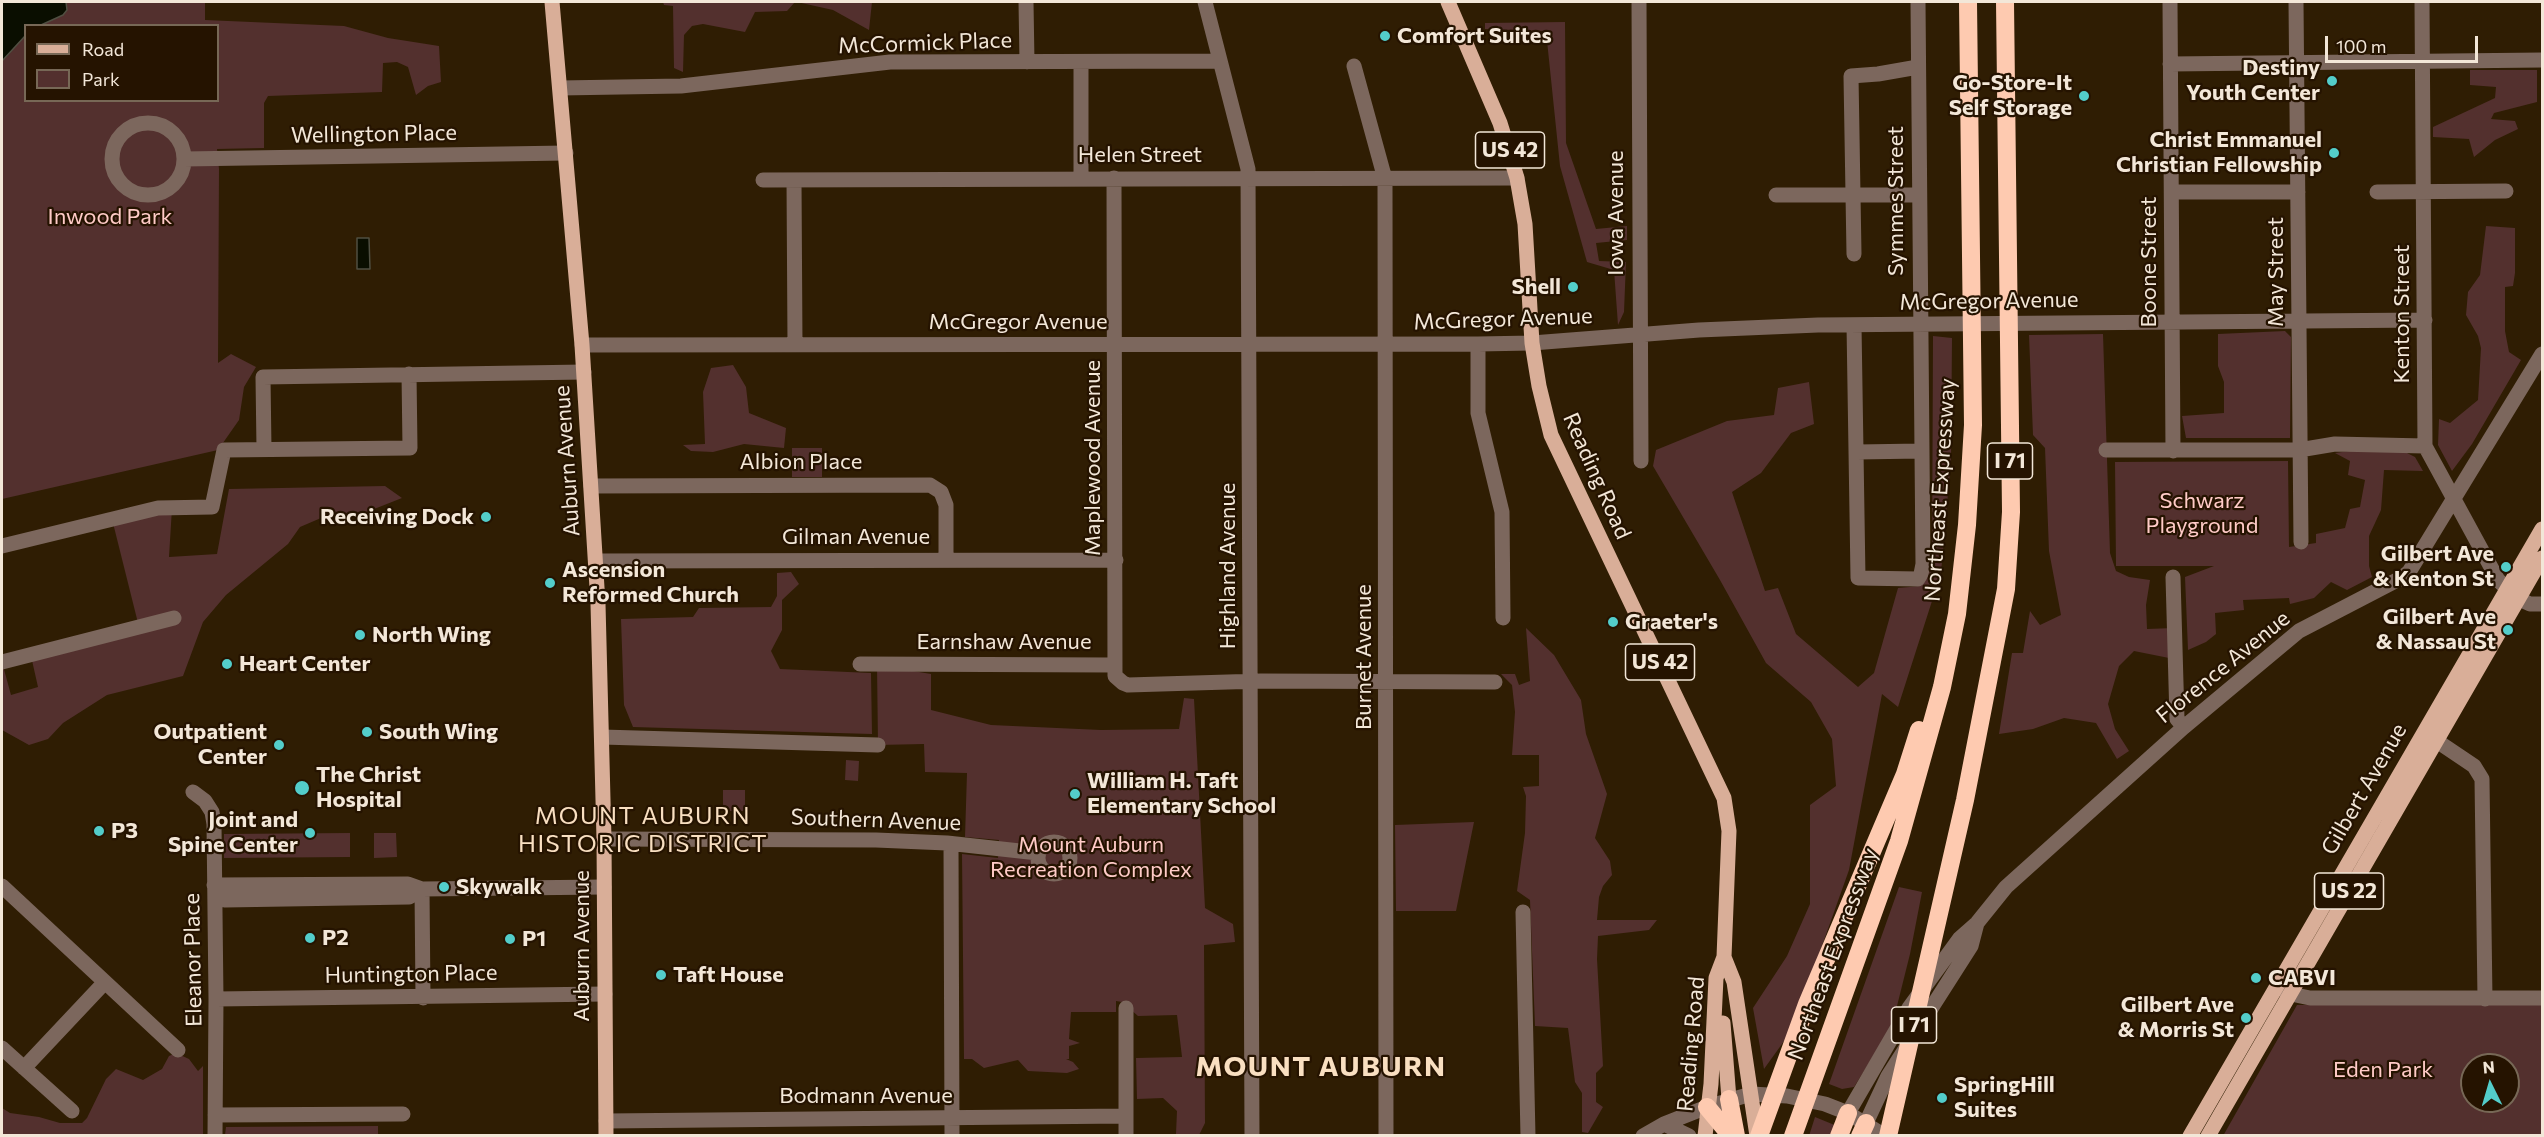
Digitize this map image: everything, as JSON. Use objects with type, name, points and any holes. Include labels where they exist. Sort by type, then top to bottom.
[{"type":"highway","name":"Northeast Expressway","points":[[1793,1136],[1824,1047],[1867,936],[1908,810],[1942,687],[1957,614],[1973,425],[1968,2]]},
{"type":"highway","name":"I 71","points":[[1886,1136],[1939,914],[1985,701],[2006,589],[2010,534],[2005,2]]},
{"type":"highway","points":[[1758,1136],[1834,939],[1905,774],[1957,614]]},
{"type":"highway","points":[[1767,1136],[1794,1040]]},
{"type":"highway","points":[[1729,1099],[1736,1136]]},
{"type":"highway","points":[[1707,1107],[1731,1136]]},
{"type":"highway","points":[[1839,1136],[1848,1113]]},
{"type":"main road","name":"Auburn Avenue","points":[[552,2],[582,345],[596,561],[604,839],[606,1128]]},
{"type":"main road","name":"Reading Road","points":[[1448,2],[1500,123],[1517,178],[1525,224],[1532,343],[1539,386],[1551,435],[1724,798],[1729,831],[1724,957],[1716,978],[1711,1084],[1705,1136]]},
{"type":"main road","name":"Gilbert Avenue","points":[[2190,1136],[2277,986],[2430,736],[2512,594],[2542,529]]},
{"type":"main road","name":"Gilbert Avenue","points":[[2512,594],[2542,558]]},
{"type":"main road","name":"Gilbert Avenue","points":[[2208,1136],[2291,994],[2430,736]]},
{"type":"main road","name":"Reading Road","points":[[1724,957],[1734,981],[1758,1136]]},
{"type":"main road","points":[[1715,992],[1723,1006],[1729,1099]]},
{"type":"street","points":[[1026,2],[1027,62]]},
{"type":"street","name":"Highland Avenue","points":[[1205,2],[1248,169],[1252,1136]]},
{"type":"street","name":"Iowa Avenue","points":[[1639,2],[1641,461]]},
{"type":"street","name":"Symmes Street","points":[[1857,452],[1858,578],[1918,579],[1923,564],[1918,2]]},
{"type":"street","name":"Boone Street","points":[[2170,2],[2173,451]]},
{"type":"street","name":"May Street","points":[[2296,2],[2301,542]]},
{"type":"street","name":"Kenton Street","points":[[2422,2],[2426,449]]},
{"type":"street","points":[[2170,64],[2542,60]]},
{"type":"street","name":"McCormick Place","points":[[560,88],[681,86],[890,62],[1220,61]]},
{"type":"street","points":[[1081,62],[1081,178]]},
{"type":"street","name":"Burnet Avenue","points":[[1354,66],[1385,178],[1386,1136]]},
{"type":"street","points":[[1854,254],[1851,76],[1918,67]]},
{"type":"street","points":[[148,123],[161,126],[172,133],[182,147],[184,159],[181,172],[174,184],[164,191],[144,195],[128,189],[121,183],[112,157],[114,147],[123,134],[135,126],[148,123]]},
{"type":"street","name":"Wellington Place","points":[[184,159],[566,153]]},
{"type":"street","name":"Maplewood Avenue","points":[[1113,665],[1116,560],[1114,178]]},
{"type":"street","name":"Helen Street","points":[[763,180],[1517,178]]},
{"type":"street","points":[[794,180],[795,345]]},
{"type":"street","points":[[2377,192],[2506,191]]},
{"type":"street","points":[[2172,192],[2298,192]]},
{"type":"street","points":[[1776,195],[1918,195]]},
{"type":"street","name":"McGregor Avenue","points":[[582,345],[1478,344],[1532,343],[1700,330],[1854,325],[2425,320]]},
{"type":"street","points":[[1854,325],[1857,452],[1922,451]]},
{"type":"street","points":[[1478,344],[1478,413],[1502,512],[1503,618]]},
{"type":"street","name":"Florence Avenue","points":[[1848,1113],[1909,1008],[1960,939],[1977,923],[2006,887],[2184,727],[2299,631],[2409,572],[2542,354]]},
{"type":"street","points":[[264,449],[263,377],[584,372]]},
{"type":"street","points":[[2,546],[158,508],[212,507],[224,450],[410,448],[409,374]]},
{"type":"street","points":[[2106,450],[2299,450],[2335,444],[2426,449],[2494,570],[2512,594],[2530,604],[2542,604]]},
{"type":"street","name":"Albion Place","points":[[591,486],[930,485],[941,492],[946,506],[946,560]]},
{"type":"street","name":"Gilman Avenue","points":[[596,561],[1116,560]]},
{"type":"street","points":[[2173,577],[2176,719],[2184,727]]},
{"type":"street","points":[[2,662],[174,618]]},
{"type":"street","name":"Earnshaw Avenue","points":[[860,664],[1113,665],[1115,676],[1128,685],[1251,681],[1495,682]]},
{"type":"street","points":[[2430,736],[2474,766],[2482,778],[2485,999]]},
{"type":"street","points":[[602,737],[878,745]]},
{"type":"street","name":"Eleanor Place","points":[[193,792],[205,801],[212,812],[214,824],[215,1136]]},
{"type":"street","name":"Southern Avenue","points":[[604,839],[809,839],[951,844],[1038,853]]},
{"type":"street","points":[[951,844],[952,1136]]},
{"type":"street","points":[[2,886],[178,1050]]},
{"type":"street","points":[[215,891],[225,900],[409,897],[422,889],[603,887]]},
{"type":"street","points":[[422,889],[423,998]]},
{"type":"street","points":[[1523,912],[1528,1136]]},
{"type":"street","name":"Florence Avenue","points":[[1863,1129],[1888,1076],[1971,946],[1977,923]]},
{"type":"street","points":[[24,1068],[105,982]]},
{"type":"street","points":[[2277,986],[2291,994],[2310,998],[2542,998]]},
{"type":"street","name":"Huntington Place","points":[[216,999],[605,994]]},
{"type":"street","points":[[1126,1008],[1126,1136]]},
{"type":"street","points":[[2,1048],[72,1111]]},
{"type":"street","points":[[1643,1136],[1664,1124],[1707,1107],[1750,1094],[1804,1099],[1848,1113],[1863,1129],[1886,1136]]},
{"type":"street","points":[[215,1114],[403,1114]]},
{"type":"street","name":"Bodmann Avenue","points":[[606,1128],[952,1118],[1126,1116]]},
{"type":"street","points":[[1664,1124],[1689,1136]]},
{"type":"green space","name":"Inwood Park","points":[[2,2],[205,2],[205,20],[344,26],[388,38],[439,46],[441,82],[428,86],[416,95],[408,67],[397,62],[383,63],[382,92],[268,96],[264,103],[264,148],[217,149],[219,169],[218,363],[231,354],[256,367],[244,387],[239,420],[218,450],[2,499]]},
{"type":"green space","points":[[663,2],[795,2],[787,11],[755,12],[745,32],[703,24],[692,26],[684,35],[683,72],[674,68],[673,6],[664,5]]},
{"type":"green space","points":[[797,2],[872,2],[869,30],[833,10]]},
{"type":"green space","points":[[1565,22],[1566,143],[1596,229],[1627,226],[1627,240],[1596,243],[1599,261],[1626,262],[1624,312],[1618,325],[1614,270],[1587,262],[1560,166],[1546,31],[1485,29],[1485,23]]},
{"type":"green space","points":[[2470,70],[2537,70],[2537,102],[2494,113],[2491,119],[2515,121],[2518,129],[2495,140],[2474,157],[2469,139],[2433,137],[2433,127],[2495,98],[2496,87],[2470,85]]},
{"type":"green space","points":[[2486,226],[2515,228],[2515,273],[2513,286],[2505,287],[2505,331],[2509,352],[2521,360],[2472,444],[2452,471],[2438,445],[2439,419],[2450,423],[2478,400],[2481,348],[2478,336],[2466,315],[2468,292],[2480,275]]},
{"type":"green space","points":[[2285,331],[2291,337],[2290,438],[2186,438],[2182,416],[2224,413],[2224,382],[2218,366],[2218,334]]},
{"type":"green space","points":[[2103,334],[2110,553],[2116,571],[2129,577],[2150,580],[2146,605],[2147,629],[2174,628],[2174,659],[2134,651],[2119,666],[2108,704],[2115,729],[2129,751],[2117,759],[2096,723],[2064,718],[2033,729],[1999,734],[2012,653],[2023,653],[2030,611],[2040,625],[2061,615],[2049,551],[2045,448],[2033,435],[2029,335]]},
{"type":"green space","points":[[1933,336],[1952,338],[1951,459],[1941,573],[1898,707],[1882,694],[1849,870],[1792,1030],[1764,1069],[1753,1008],[1787,956],[1810,904],[1810,805],[1836,786],[1832,739],[1811,702],[1766,663],[1653,466],[1656,450],[1727,421],[1774,415],[1778,388],[1809,382],[1814,424],[1791,433],[1761,473],[1732,492],[1765,591],[1778,588],[1796,634],[1858,687],[1874,673],[1898,588],[1921,586],[1932,568]]},
{"type":"green space","points":[[733,365],[746,387],[749,413],[786,428],[784,448],[744,444],[713,452],[691,451],[683,445],[705,444],[703,392],[711,368]]},
{"type":"green space","points":[[792,448],[822,448],[822,477],[792,477]]},
{"type":"green space","name":"Schwarz Playground","points":[[2364,449],[2405,452],[2415,457],[2423,471],[2384,470],[2381,510],[2369,536],[2369,566],[2372,577],[2347,590],[2331,582],[2314,598],[2290,604],[2289,598],[2243,600],[2244,610],[2215,613],[2216,634],[2206,642],[2188,650],[2185,577],[2214,566],[2116,566],[2115,462],[2288,461],[2289,547],[2316,543],[2316,534],[2345,528],[2350,509],[2360,507],[2365,480],[2348,475],[2350,461],[2335,453]]},
{"type":"green space","points":[[385,486],[402,498],[359,515],[321,518],[300,527],[288,544],[226,595],[203,622],[183,676],[107,695],[63,723],[48,739],[29,745],[2,730],[2,662],[11,695],[38,687],[31,656],[139,627],[112,519],[172,508],[169,557],[217,554],[229,489]]},
{"type":"green space","points":[[791,572],[799,584],[782,600],[782,630],[771,651],[780,669],[871,673],[872,734],[633,727],[624,705],[621,619],[693,617],[699,608],[771,607],[777,596],[777,573]]},
{"type":"green space","points":[[1526,628],[1554,655],[1581,700],[1586,734],[1607,794],[1595,838],[1610,861],[1612,875],[1603,886],[1599,897],[1597,920],[1657,920],[1649,930],[1598,936],[1597,959],[1603,1066],[1596,1073],[1596,1102],[1603,1107],[1588,1133],[1582,1132],[1582,1093],[1575,1082],[1568,1028],[1535,1026],[1530,900],[1517,891],[1525,833],[1526,796],[1523,787],[1539,786],[1539,755],[1512,755],[1515,712],[1512,685],[1501,674],[1515,674],[1519,685],[1530,681]]},
{"type":"green space","name":"Mount Auburn Recreation Complex","points":[[877,665],[931,674],[931,710],[991,725],[1101,730],[1179,729],[1184,698],[1194,699],[1205,908],[1233,924],[1235,942],[1204,945],[1205,1123],[1199,1135],[1170,1135],[1176,1134],[1177,1111],[1163,1098],[1137,1099],[1136,1058],[1182,1057],[1177,1015],[1138,1016],[1122,1002],[1116,1001],[1116,1012],[1071,1012],[1069,1039],[1080,1043],[1069,1046],[1069,1059],[1066,1059],[1073,1062],[1079,1069],[1067,1073],[1028,1071],[1018,1060],[984,1068],[972,1059],[964,1059],[962,854],[998,858],[999,840],[965,837],[967,773],[925,772],[924,744],[878,745]]},
{"type":"green space","points":[[846,760],[859,761],[858,781],[845,780]]},
{"type":"green space","points":[[723,790],[745,790],[745,811],[723,811]]},
{"type":"green space","points":[[1474,822],[1456,911],[1396,911],[1395,825]]},
{"type":"green space","points":[[350,833],[350,857],[224,858],[224,834]]},
{"type":"green space","points":[[374,833],[396,833],[397,857],[374,858]]},
{"type":"green space","points":[[1899,887],[1922,892],[1910,954],[1892,1026],[1854,1087],[1842,1089],[1829,1084]]},
{"type":"green space","name":"Eden Park","points":[[2297,1005],[2542,1005],[2542,1135],[2223,1136]]},
{"type":"green space","points":[[176,1053],[189,1059],[198,1071],[203,1066],[203,1135],[2,1135],[2,1108],[10,1113],[60,1123],[82,1123],[87,1118],[106,1079],[116,1069],[143,1080],[162,1069],[169,1056]]},
{"type":"green space","points":[[1815,1117],[1837,1126],[1831,1135],[1809,1136]]},
{"type":"green space","points":[[378,1126],[378,1135],[225,1135],[226,1127]]},
{"type":"shaded area","points":[[2,2],[66,2],[67,10],[63,15],[43,24],[24,24],[24,37],[2,61]]},
{"type":"shaded area","points":[[357,238],[369,238],[370,269],[357,269]]},
{"type":"place","name":"Comfort Suites","points":[[1385,36]]},
{"type":"place","name":"Destiny Youth Center","points":[[2332,81]]},
{"type":"place","name":"Go-Store-It Self Storage","points":[[2084,96]]},
{"type":"place","name":"Christ Emmanuel Christian Fellowship","points":[[2334,153]]},
{"type":"place","name":"Shell","points":[[1573,287]]},
{"type":"place","name":"Receiving Dock","points":[[486,517]]},
{"type":"place","name":"Gilbert Ave & Kenton St","points":[[2506,567]]},
{"type":"place","name":"Ascension Reformed Church","points":[[550,583]]},
{"type":"place","name":"Graeter's","points":[[1613,622]]},
{"type":"place","name":"Gilbert Ave & Nassau St","points":[[2508,630]]},
{"type":"place","name":"North Wing","points":[[360,635]]},
{"type":"place","name":"Heart Center","points":[[227,664]]},
{"type":"place","name":"South Wing","points":[[367,732]]},
{"type":"place","name":"Outpatient Center","points":[[279,745]]},
{"type":"place","name":"The Christ Hospital","points":[[302,788]]},
{"type":"place","name":"William H. Taft Elementary School","points":[[1075,794]]},
{"type":"place","name":"P3","points":[[99,831]]},
{"type":"place","name":"Joint and Spine Center","points":[[310,833]]},
{"type":"place","name":"Skywalk","points":[[444,887]]},
{"type":"place","name":"P2","points":[[310,938]]},
{"type":"place","name":"P1","points":[[510,939]]},
{"type":"place","name":"Taft House","points":[[661,975]]},
{"type":"place","name":"CABVI","points":[[2256,978]]},
{"type":"place","name":"Gilbert Ave & Morris St","points":[[2246,1018]]},
{"type":"place","name":"SpringHill Suites","points":[[1942,1098]]},
{"type":"district","name":"MOUNT AUBURN HISTORIC DISTRICT","points":[[643,830]]},
{"type":"district","name":"MOUNT AUBURN","points":[[1321,1067]]}]
